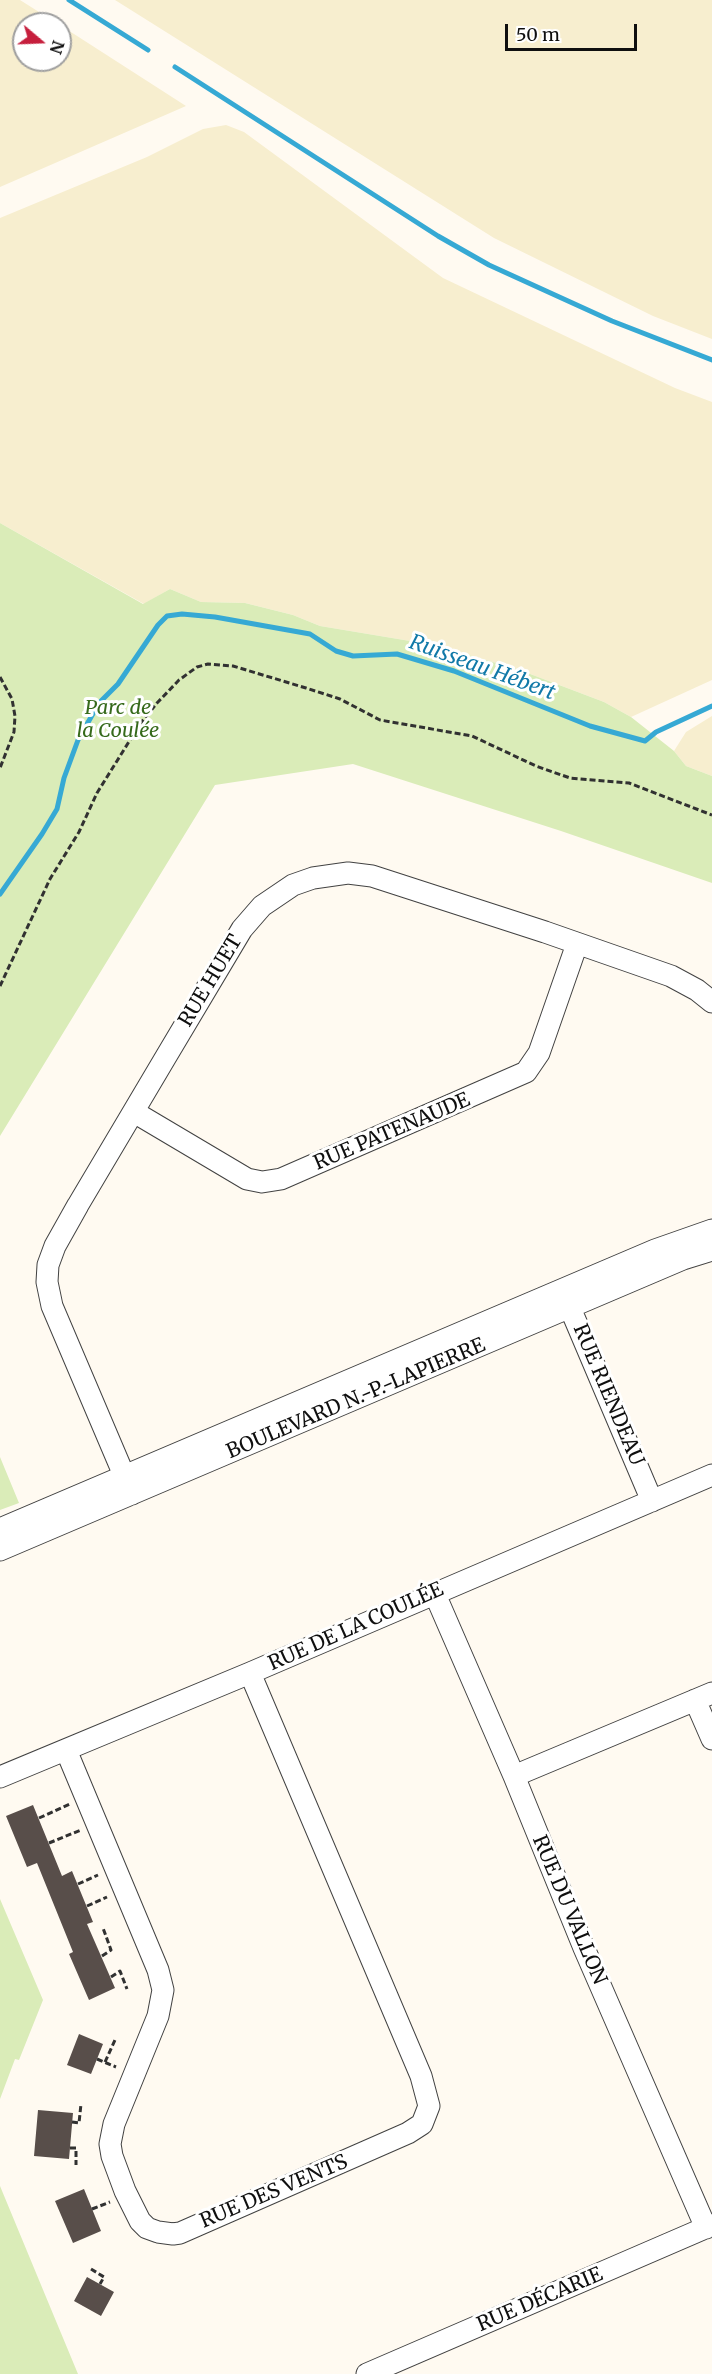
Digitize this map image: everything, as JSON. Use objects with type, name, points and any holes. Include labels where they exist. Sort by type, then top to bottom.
[{"type":"street","name":"RUE HUET","points":[[128,1485],[52,1306],[47,1274],[55,1246],[248,920],[262,906],[304,880],[348,873],[372,876],[671,976],[697,990],[712,1002]]},
{"type":"street","name":"RUE PATENAUDE","points":[[134,1112],[247,1179],[262,1182],[281,1179],[526,1072],[539,1053],[577,944]]},
{"type":"street","name":"BOULEVARD N.-P.-LAPIERRE","points":[[567,1299],[655,1250],[712,1230]]},
{"type":"street","name":"BOULEVARD N.-P.-LAPIERRE","points":[[0,1550],[128,1485],[567,1299],[712,1250]]},
{"type":"street","name":"RUE RIENDEAU","points":[[567,1299],[652,1501]]},
{"type":"street","name":"RUE DE LA COULÉE","points":[[0,1777],[250,1673],[434,1592],[712,1475]]},
{"type":"street","name":"BOULEVARD N.-P.-LAPIERRE","points":[[0,1529],[128,1485]]},
{"type":"street","name":"RUE DU VALLON","points":[[434,1592],[514,1776],[584,1948],[709,2226]]},
{"type":"street","name":"RUE DES VENTS","points":[[66,1750],[158,1970],[163,1990],[158,2016],[114,2124],[110,2144],[124,2191],[140,2221],[147,2228],[166,2234],[180,2233],[366,2153],[418,2128],[425,2119],[429,2106],[422,2076],[250,1673]]},
{"type":"street","points":[[514,1776],[704,1696],[712,1739]]},
{"type":"street","name":"RUE DÉCARIE","points":[[367,2374],[709,2226]]},
{"type":"path","points":[[0,986],[46,886],[79,832],[97,793],[140,724],[156,703],[179,680],[197,667],[208,664],[233,666],[306,688],[347,702],[380,720],[472,736],[536,766],[570,778],[629,783],[712,815]]},
{"type":"path","points":[[0,677],[12,699],[15,716],[15,732],[0,768]]},
{"type":"path","points":[[39,1818],[85,1797]]},
{"type":"path","points":[[49,1843],[96,1823]]},
{"type":"path","points":[[102,1956],[111,1950],[103,1928]]},
{"type":"path","points":[[111,1977],[120,1971],[127,1989]]},
{"type":"path","points":[[105,2062],[115,2040]]},
{"type":"path","points":[[72,2122],[79,2123],[81,2104]]},
{"type":"path","points":[[70,2148],[76,2148],[76,2164]]},
{"type":"path","points":[[91,2269],[104,2277],[100,2284]]},
{"type":"shaded area","points":[[0,0],[20,0],[39,12],[12,12],[12,72],[72,72],[72,33],[186,106],[0,187]]},
{"type":"shaded area","points":[[115,0],[712,0],[712,339],[653,316],[494,238]]},
{"type":"shaded area","points":[[226,125],[244,132],[443,278],[675,388],[712,402],[712,680],[631,717],[604,702],[517,669],[434,645],[320,626],[293,615],[245,603],[201,602],[170,589],[144,604],[0,523],[0,218],[147,157],[203,129]]},
{"type":"shaded area","points":[[712,716],[712,776],[686,766],[674,751],[686,732]]},
{"type":"green space","name":"Parc de la Coulée","points":[[0,523],[143,604],[170,589],[201,602],[245,603],[293,615],[320,626],[434,645],[517,669],[604,702],[631,717],[674,751],[686,766],[712,776],[712,883],[561,831],[353,764],[215,785],[0,1136]]},
{"type":"green space","points":[[0,1457],[19,1503],[0,1510]]},
{"type":"green space","points":[[0,1899],[43,2000],[19,2060],[15,2059],[0,2099]]},
{"type":"green space","points":[[0,2186],[46,2297],[78,2374],[0,2374]]},
{"type":"building","points":[[33,1805],[62,1876],[72,1871],[93,1922],[87,1924],[115,1988],[89,2000],[69,1954],[73,1952],[37,1863],[27,1867],[6,1816]]},
{"type":"building","points":[[79,2034],[103,2044],[91,2074],[67,2065]]},
{"type":"building","points":[[38,2110],[73,2113],[69,2159],[34,2156]]},
{"type":"building","points":[[84,2189],[101,2231],[73,2243],[55,2201]]},
{"type":"building","points":[[87,2277],[114,2292],[101,2316],[74,2301]]},
{"type":"waterway","points":[[69,0],[148,50]]},
{"type":"waterway","points":[[175,67],[438,236],[489,265],[612,321],[712,360]]},
{"type":"waterway","name":"Ruisseau Hébert","points":[[0,894],[57,809],[64,778],[78,740],[99,703],[118,684],[158,625],[167,616],[182,614],[215,617],[310,634],[336,651],[353,656],[397,654],[454,671],[590,726],[645,741],[656,732],[712,706]]}]
